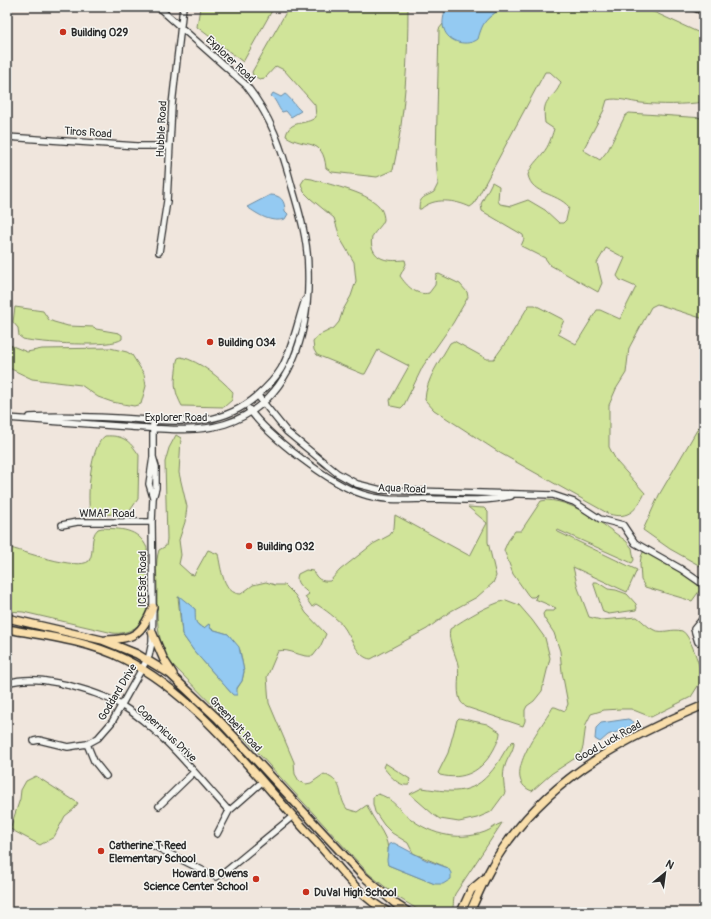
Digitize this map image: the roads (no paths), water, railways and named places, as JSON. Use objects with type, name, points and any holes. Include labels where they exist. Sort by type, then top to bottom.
[{"type":"main road","points":[[694,7],[704,12]]},
{"type":"main road","points":[[102,640],[123,639],[138,633],[147,622],[153,607]]},
{"type":"main road","name":"Greenbelt Road","points":[[7,618],[102,640],[148,659],[177,680],[217,718],[362,875],[381,892],[408,912]]},
{"type":"main road","name":"Greenbelt Road","points":[[7,629],[98,648],[124,658],[171,688],[187,702],[262,782],[343,872],[377,906],[388,912]]},
{"type":"main road","points":[[152,632],[164,660],[177,680]]},
{"type":"main road","name":"Good Luck Road","points":[[470,912],[478,893],[498,857],[518,828],[563,781],[600,756],[684,713],[704,705]]},
{"type":"main road","points":[[343,872],[362,875]]},
{"type":"main road","points":[[461,912],[471,890],[486,878]]},
{"type":"main road","points":[[381,892],[414,912]]},
{"type":"main road","points":[[474,912],[478,893]]},
{"type":"street","name":"Explorer Road","points":[[9,418],[152,428],[203,429],[227,423],[251,412],[263,402],[280,383],[293,362],[307,317],[308,270],[304,230],[288,170],[273,126],[257,98],[246,85],[158,7]]},
{"type":"street","name":"Hubble Road","points":[[159,252],[167,201],[168,146],[183,7]]},
{"type":"street","name":"Tiros Road","points":[[7,136],[137,146],[168,146]]},
{"type":"street","name":"Explorer Road","points":[[9,418],[69,416],[204,422],[224,416],[247,405],[272,381],[285,360],[308,294]]},
{"type":"street","name":"Aqua Road","points":[[258,396],[287,432],[336,473],[358,484],[381,490],[494,492],[515,495],[553,495],[562,497],[600,519],[623,525],[635,544],[688,573],[704,585]]},
{"type":"street","name":"Aqua Road","points":[[247,405],[251,412],[273,434],[299,455],[339,484],[363,495],[389,500],[494,500],[515,495]]},
{"type":"street","name":"ICESat Road","points":[[148,659],[151,648],[152,632],[152,522],[153,498],[156,483],[156,466],[153,457],[153,420]]},
{"type":"street","name":"WMAP Road","points":[[62,525],[77,522],[152,522]]},
{"type":"street","points":[[704,617],[694,629],[698,642],[704,638]]},
{"type":"street","name":"Goddard Drive","points":[[34,741],[68,747],[87,744],[104,732],[122,706],[148,659]]},
{"type":"street","name":"Copernicus Drive","points":[[7,683],[25,679],[49,681],[93,692],[122,706],[158,736],[194,772],[229,811]]},
{"type":"street","points":[[87,744],[94,761],[106,776]]},
{"type":"street","points":[[159,806],[194,772]]},
{"type":"street","points":[[218,834],[229,811],[262,782]]},
{"type":"street","points":[[152,845],[216,877],[225,872],[293,816]]},
{"type":"water","points":[[445,7],[502,8],[486,21],[478,39],[469,43],[464,43],[450,38],[446,34],[443,24]]},
{"type":"water","points":[[273,93],[281,97],[285,94],[301,111],[291,117],[286,111],[282,112],[271,96]]},
{"type":"water","points":[[270,195],[280,197],[282,199],[285,211],[288,214],[285,219],[270,219],[247,207]]},
{"type":"water","points":[[179,596],[195,609],[196,621],[198,625],[204,628],[209,624],[211,629],[228,634],[239,647],[244,671],[242,681],[237,688],[237,695],[233,695],[194,651],[182,634]]},
{"type":"water","points":[[628,719],[634,722],[629,728],[608,735],[600,742],[595,739],[596,728],[601,723]]},
{"type":"water","points":[[394,843],[426,860],[448,868],[451,873],[451,879],[443,884],[435,884],[388,865],[387,860],[389,844]]},
{"type":"place","name":"Building 029","points":[[63,32]]},
{"type":"place","name":"Building 034","points":[[210,342]]},
{"type":"place","name":"Building 032","points":[[249,546]]},
{"type":"place","name":"Catherine T Reed Elementary School","points":[[101,851]]},
{"type":"place","name":"Howard B Owens Science Center School","points":[[256,879]]},
{"type":"place","name":"DuVal High School","points":[[306,892]]}]
